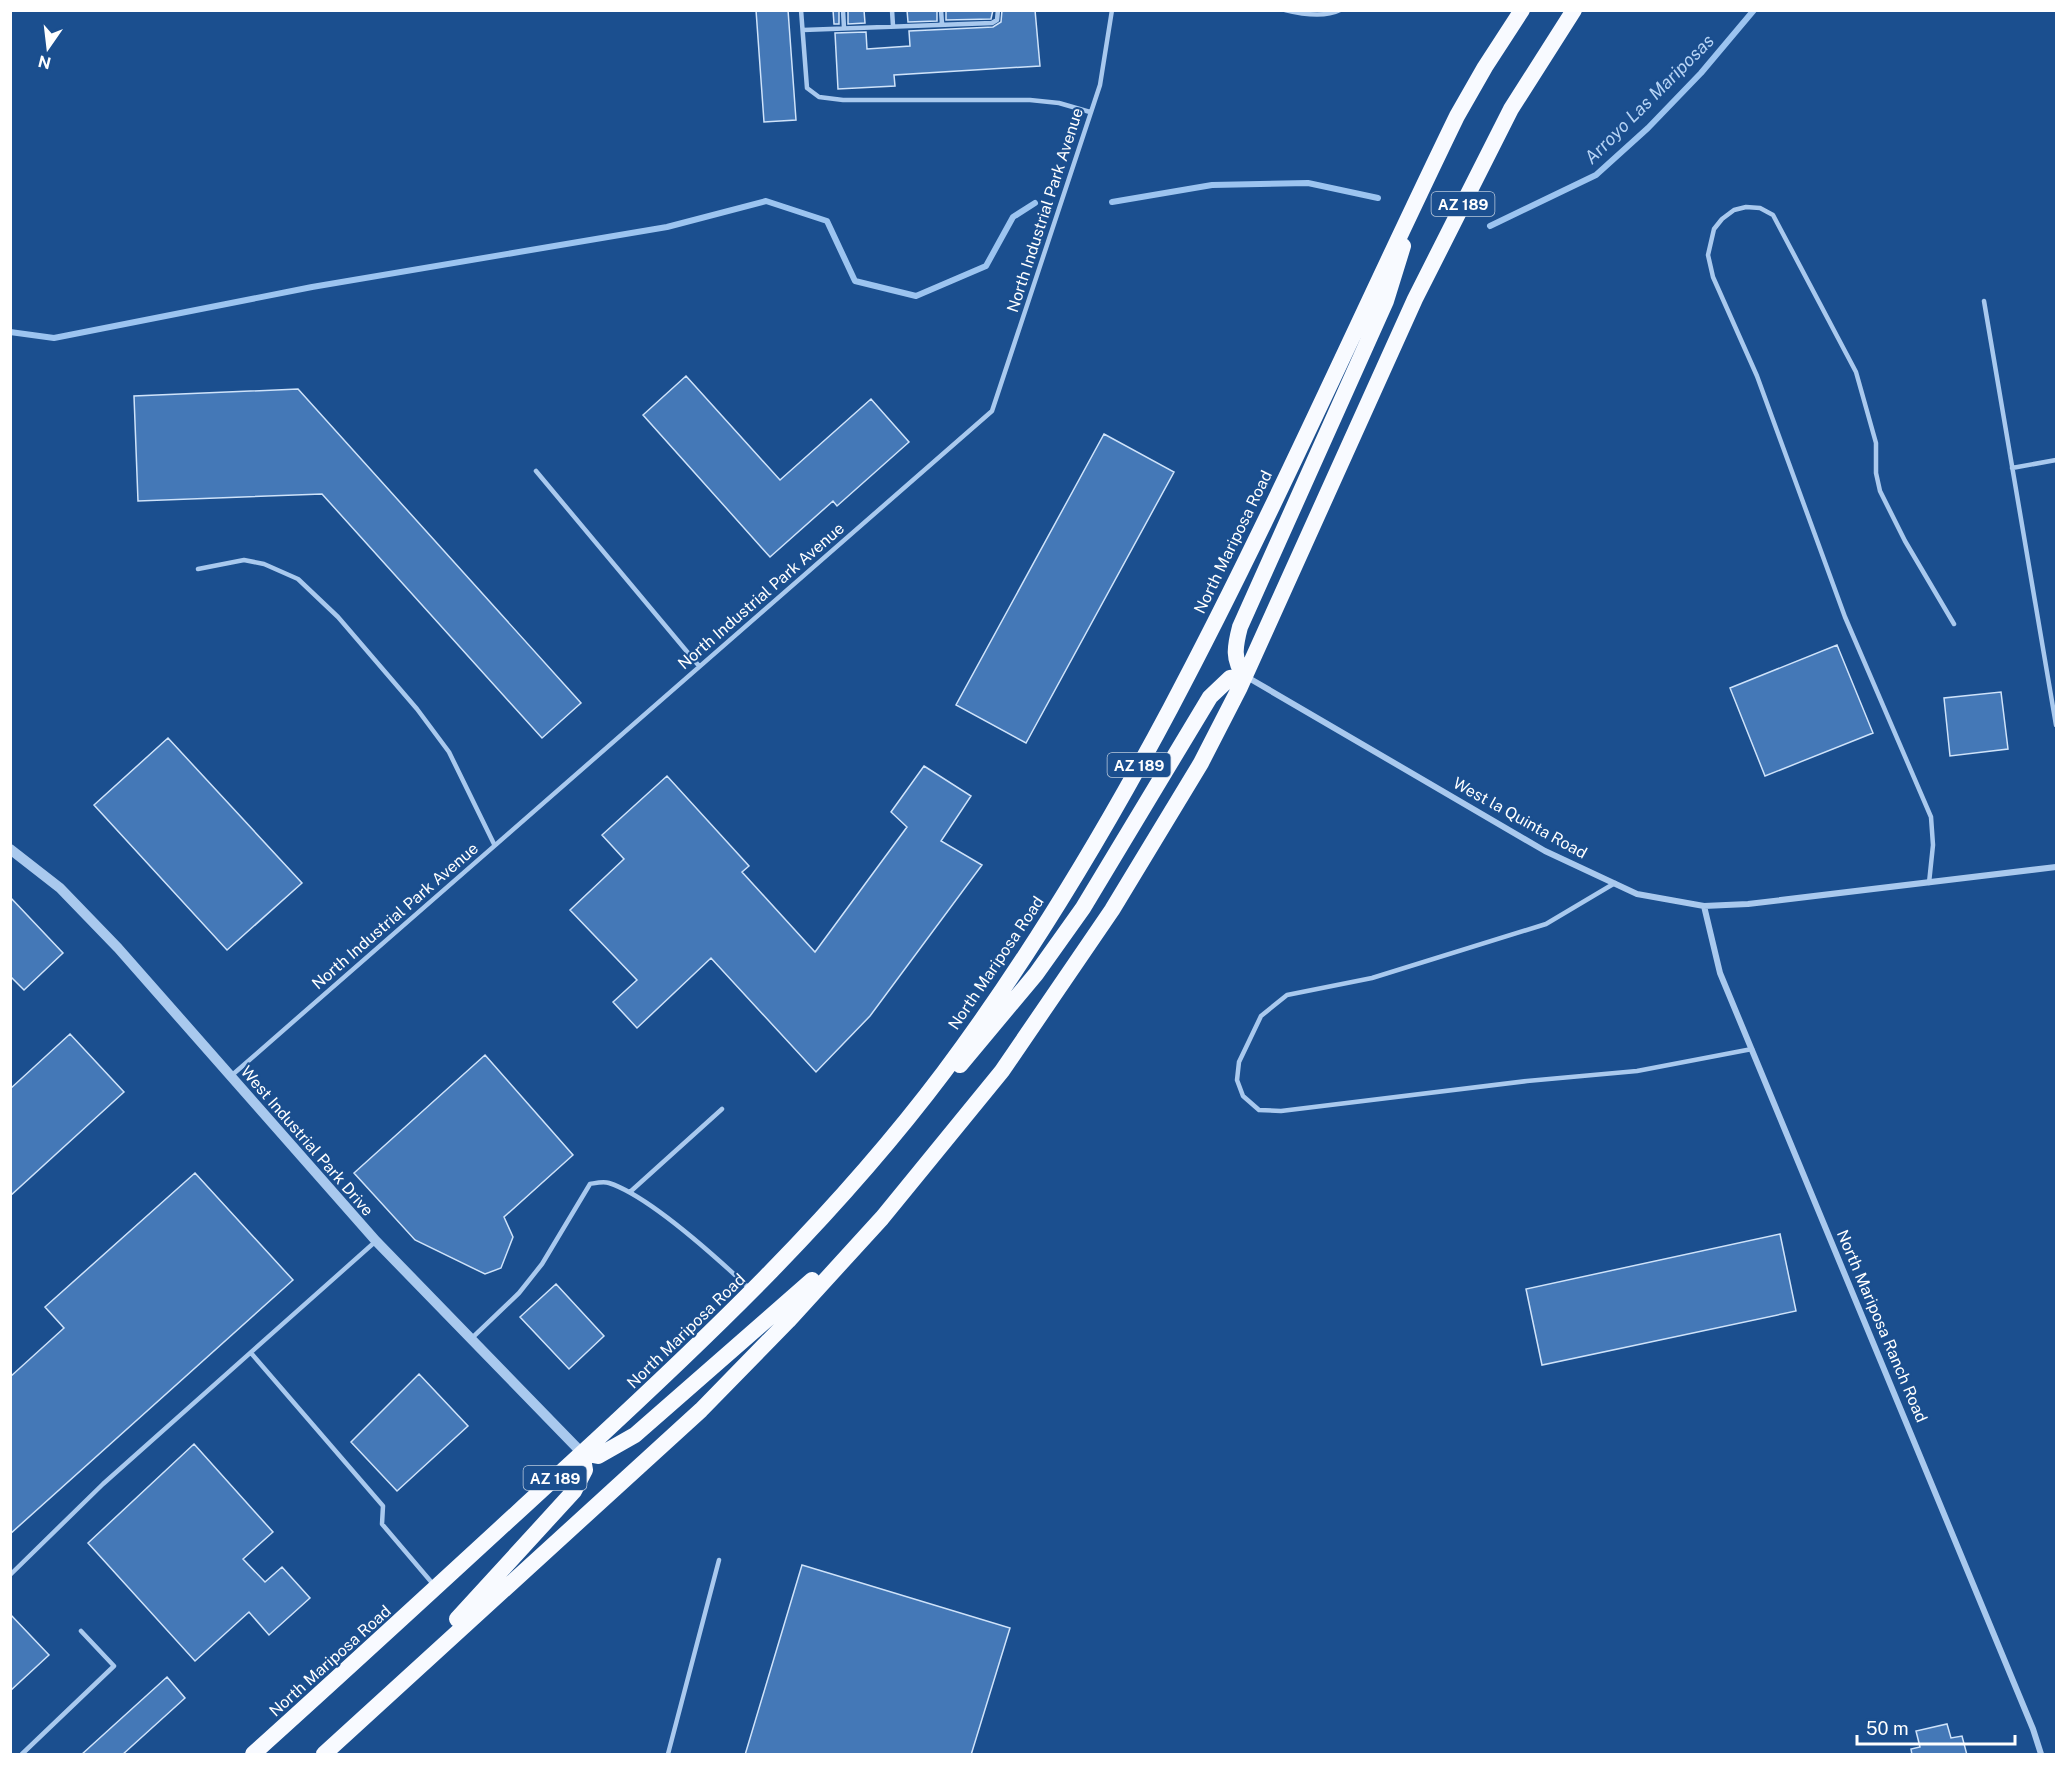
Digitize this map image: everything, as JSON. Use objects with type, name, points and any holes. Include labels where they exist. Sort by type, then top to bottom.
[{"type":"highway","name":"North Mariposa Road","points":[[253,1755],[674,1370],[753,1292],[846,1190],[949,1065],[996,999],[1080,868],[1160,726],[1239,572],[1457,116],[1522,10]]},
{"type":"highway","name":"AZ 189","points":[[327,1751],[701,1410],[788,1321],[882,1218],[1002,1071],[1074,968],[1150,850],[1201,763],[1245,676],[1415,299],[1510,109],[1574,10]]},
{"type":"highway","points":[[1245,676],[1237,667],[1235,655],[1240,627],[1386,301],[1419,195]]},
{"type":"highway","points":[[846,1190],[931,1100],[1036,974],[1083,908],[1210,697],[1230,678],[1245,676]]},
{"type":"highway","points":[[327,1751],[462,1614],[562,1506],[574,1491],[585,1470],[582,1453],[598,1456],[620,1446],[635,1435],[882,1218]]},
{"type":"street","name":"West la Quinta Road","points":[[1245,676],[1545,851],[1637,894],[1704,906],[1748,904],[2056,867]]},
{"type":"street","name":"West Industrial Park Drive","points":[[10,849],[60,888],[118,948],[376,1241],[582,1453]]},
{"type":"street","name":"North Mariposa Ranch Road","points":[[1704,906],[1720,973],[2024,1706],[2041,1755]]},
{"type":"lane","points":[[801,10],[807,88],[819,97],[843,100],[1030,100],[1059,103],[1090,112]]},
{"type":"lane","points":[[843,10],[844,28]]},
{"type":"lane","points":[[892,10],[893,26]]},
{"type":"lane","points":[[941,10],[942,24]]},
{"type":"lane","points":[[802,30],[992,22],[997,20],[998,10]]},
{"type":"lane","name":"North Industrial Park Avenue","points":[[231,1076],[992,411],[1100,84],[1113,10]]},
{"type":"lane","points":[[1285,10],[1301,14],[1334,13],[1340,10]]},
{"type":"lane","points":[[1929,883],[1933,844],[1931,817],[1845,617],[1757,376],[1713,277],[1708,255],[1710,240],[1714,229],[1734,210],[1746,207],[1760,208],[1773,215],[1856,372],[1876,443],[1876,473],[1881,491],[1905,541],[1954,624]]},
{"type":"lane","points":[[1984,301],[2056,725]]},
{"type":"lane","points":[[2012,468],[2056,459]]},
{"type":"lane","points":[[536,471],[699,666]]},
{"type":"lane","points":[[198,569],[244,560],[264,564],[298,579],[338,618],[436,734],[449,752],[494,844]]},
{"type":"lane","points":[[1615,883],[1546,924],[1372,978],[1287,995],[1261,1016],[1239,1062],[1237,1080],[1243,1096],[1259,1110],[1281,1111],[1527,1081],[1637,1071],[1752,1049]]},
{"type":"lane","points":[[630,1192],[722,1109]]},
{"type":"lane","points":[[471,1339],[519,1293],[542,1264],[590,1184],[606,1182],[630,1192],[723,1263],[753,1292]]},
{"type":"lane","points":[[10,1575],[103,1484],[376,1241]]},
{"type":"lane","points":[[251,1353],[383,1506],[382,1524],[437,1588]]},
{"type":"lane","points":[[668,1755],[719,1560]]},
{"type":"lane","points":[[22,1755],[114,1666],[81,1631]]},
{"type":"building","points":[[756,10],[788,10],[796,120],[764,122]]},
{"type":"building","points":[[833,10],[839,10],[839,24],[834,24]]},
{"type":"building","points":[[848,10],[864,10],[865,23],[848,24]]},
{"type":"building","points":[[907,10],[937,10],[937,21],[908,22]]},
{"type":"building","points":[[946,10],[993,10],[991,19],[946,20]]},
{"type":"building","points":[[1002,10],[1035,10],[1040,66],[894,75],[895,86],[838,89],[835,33],[866,32],[867,49],[910,46],[909,31],[993,27],[1001,22]]},
{"type":"building","points":[[686,376],[780,480],[871,399],[909,442],[837,506],[833,501],[770,557],[643,415]]},
{"type":"building","points":[[298,389],[581,703],[542,738],[322,494],[138,501],[134,396]]},
{"type":"building","points":[[1104,434],[1174,472],[1026,743],[956,705]]},
{"type":"building","points":[[1837,645],[1873,733],[1765,776],[1730,688]]},
{"type":"building","points":[[2001,692],[2008,749],[1950,756],[1944,698]]},
{"type":"building","points":[[168,738],[302,883],[227,950],[94,805]]},
{"type":"building","points":[[924,766],[971,796],[941,841],[982,865],[870,1016],[816,1072],[711,958],[637,1028],[613,1002],[637,980],[570,910],[624,859],[602,835],[667,776],[749,866],[742,872],[815,952],[907,827],[891,812]]},
{"type":"building","points":[[10,897],[63,953],[24,990],[10,976]]},
{"type":"building","points":[[70,1034],[124,1092],[10,1196],[10,1089]]},
{"type":"building","points":[[485,1055],[573,1155],[504,1217],[513,1237],[501,1268],[485,1274],[415,1240],[354,1173]]},
{"type":"building","points":[[195,1173],[293,1280],[10,1534],[10,1377],[64,1328],[45,1307]]},
{"type":"building","points":[[1780,1234],[1796,1311],[1542,1365],[1526,1289]]},
{"type":"building","points":[[556,1284],[604,1336],[569,1369],[520,1317]]},
{"type":"building","points":[[419,1374],[468,1426],[397,1491],[351,1442]]},
{"type":"building","points":[[194,1444],[273,1532],[243,1559],[265,1582],[282,1567],[310,1598],[269,1635],[249,1612],[195,1661],[88,1543]]},
{"type":"building","points":[[802,1565],[1010,1628],[971,1755],[745,1755]]},
{"type":"building","points":[[10,1614],[49,1655],[10,1691]]},
{"type":"building","points":[[167,1677],[185,1698],[122,1755],[81,1755]]},
{"type":"building","points":[[1947,1724],[1951,1738],[1962,1736],[1967,1755],[1912,1755],[1911,1749],[1920,1747],[1916,1731]]},
{"type":"waterway","name":"Arroyo Las Mariposas","points":[[1490,226],[1596,175],[1648,128],[1701,73],[1754,10]]},
{"type":"waterway","points":[[1112,202],[1212,185],[1308,183],[1378,198]]},
{"type":"waterway","points":[[10,332],[54,338],[312,287],[667,227],[766,201],[827,221],[855,281],[916,296],[986,266],[1013,217],[1035,203]]}]
